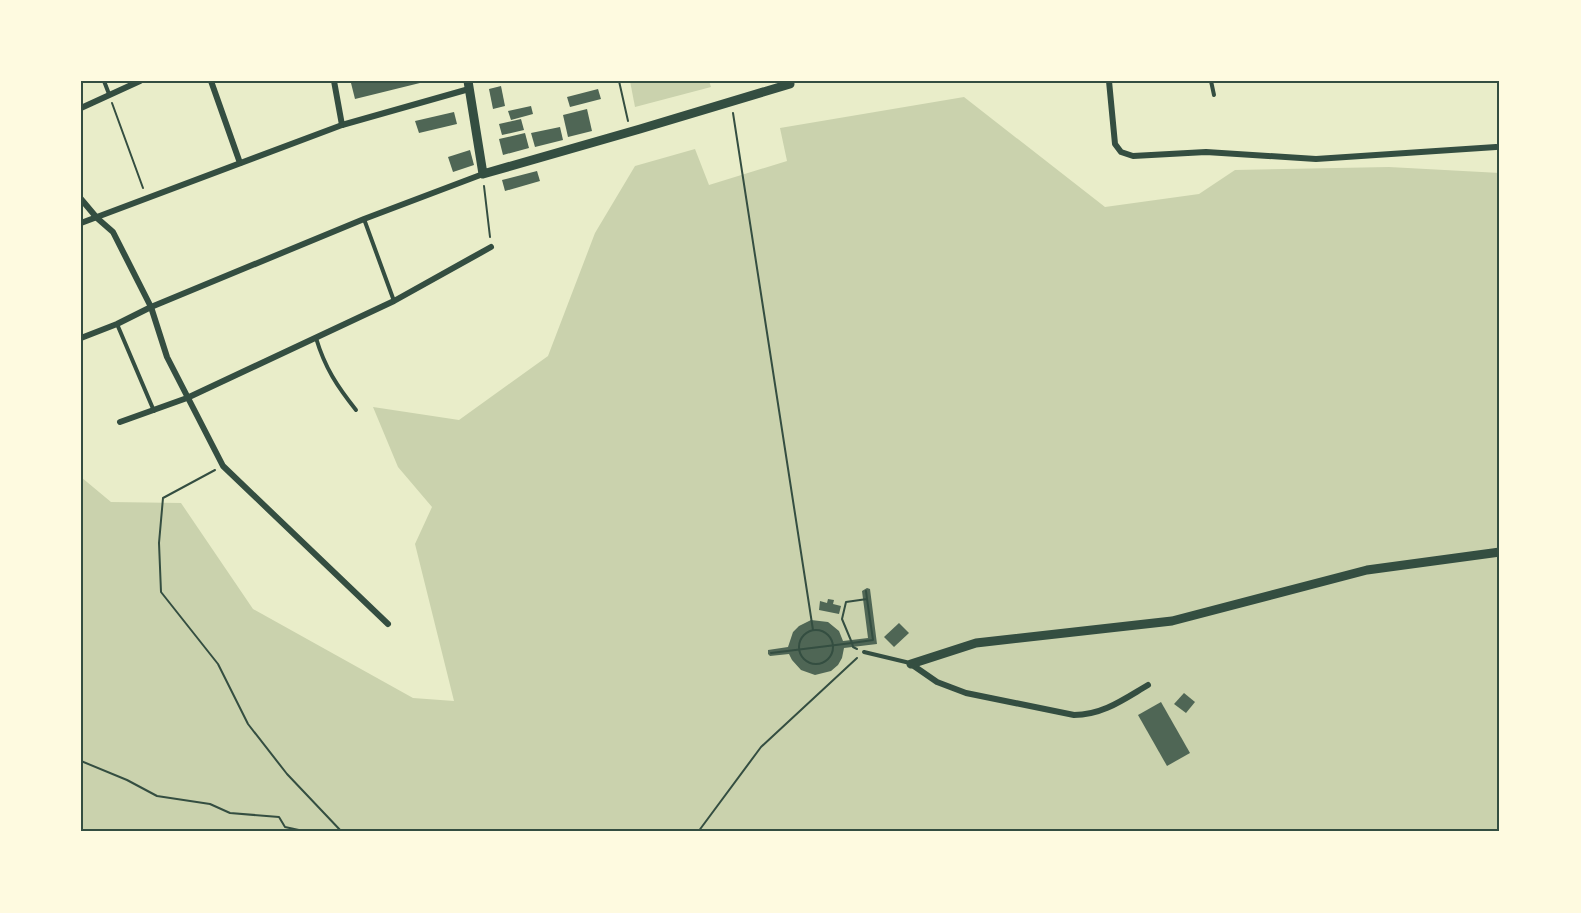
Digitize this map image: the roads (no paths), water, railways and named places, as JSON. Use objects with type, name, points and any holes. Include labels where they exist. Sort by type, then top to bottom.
[{"type":"street","points":[[81,108],[140,81]]},
{"type":"street","points":[[211,81],[240,163]]},
{"type":"street","points":[[334,81],[342,125]]},
{"type":"street","points":[[1108,81],[1116,144],[1121,152],[1133,156],[1206,153],[1316,159],[1496,147]]},
{"type":"street","points":[[81,338],[364,219],[483,174],[792,82]]},
{"type":"street","points":[[81,223],[342,125],[469,85],[483,174]]},
{"type":"street","points":[[81,199],[113,232],[151,307],[166,357],[223,466],[388,624]]},
{"type":"street","points":[[120,422],[187,398],[394,301],[491,247]]},
{"type":"street","points":[[911,664],[976,643],[1172,621],[1367,570],[1500,552]]},
{"type":"street","points":[[911,664],[937,682],[966,693],[1074,715],[1090,715],[1104,711],[1148,685]]},
{"type":"lane","points":[[104,81],[109,95]]},
{"type":"lane","points":[[1211,81],[1214,96]]},
{"type":"lane","points":[[364,219],[394,301]]},
{"type":"lane","points":[[117,324],[154,411]]},
{"type":"lane","points":[[316,337],[329,374],[356,410]]},
{"type":"lane","points":[[864,652],[911,664]]}]
